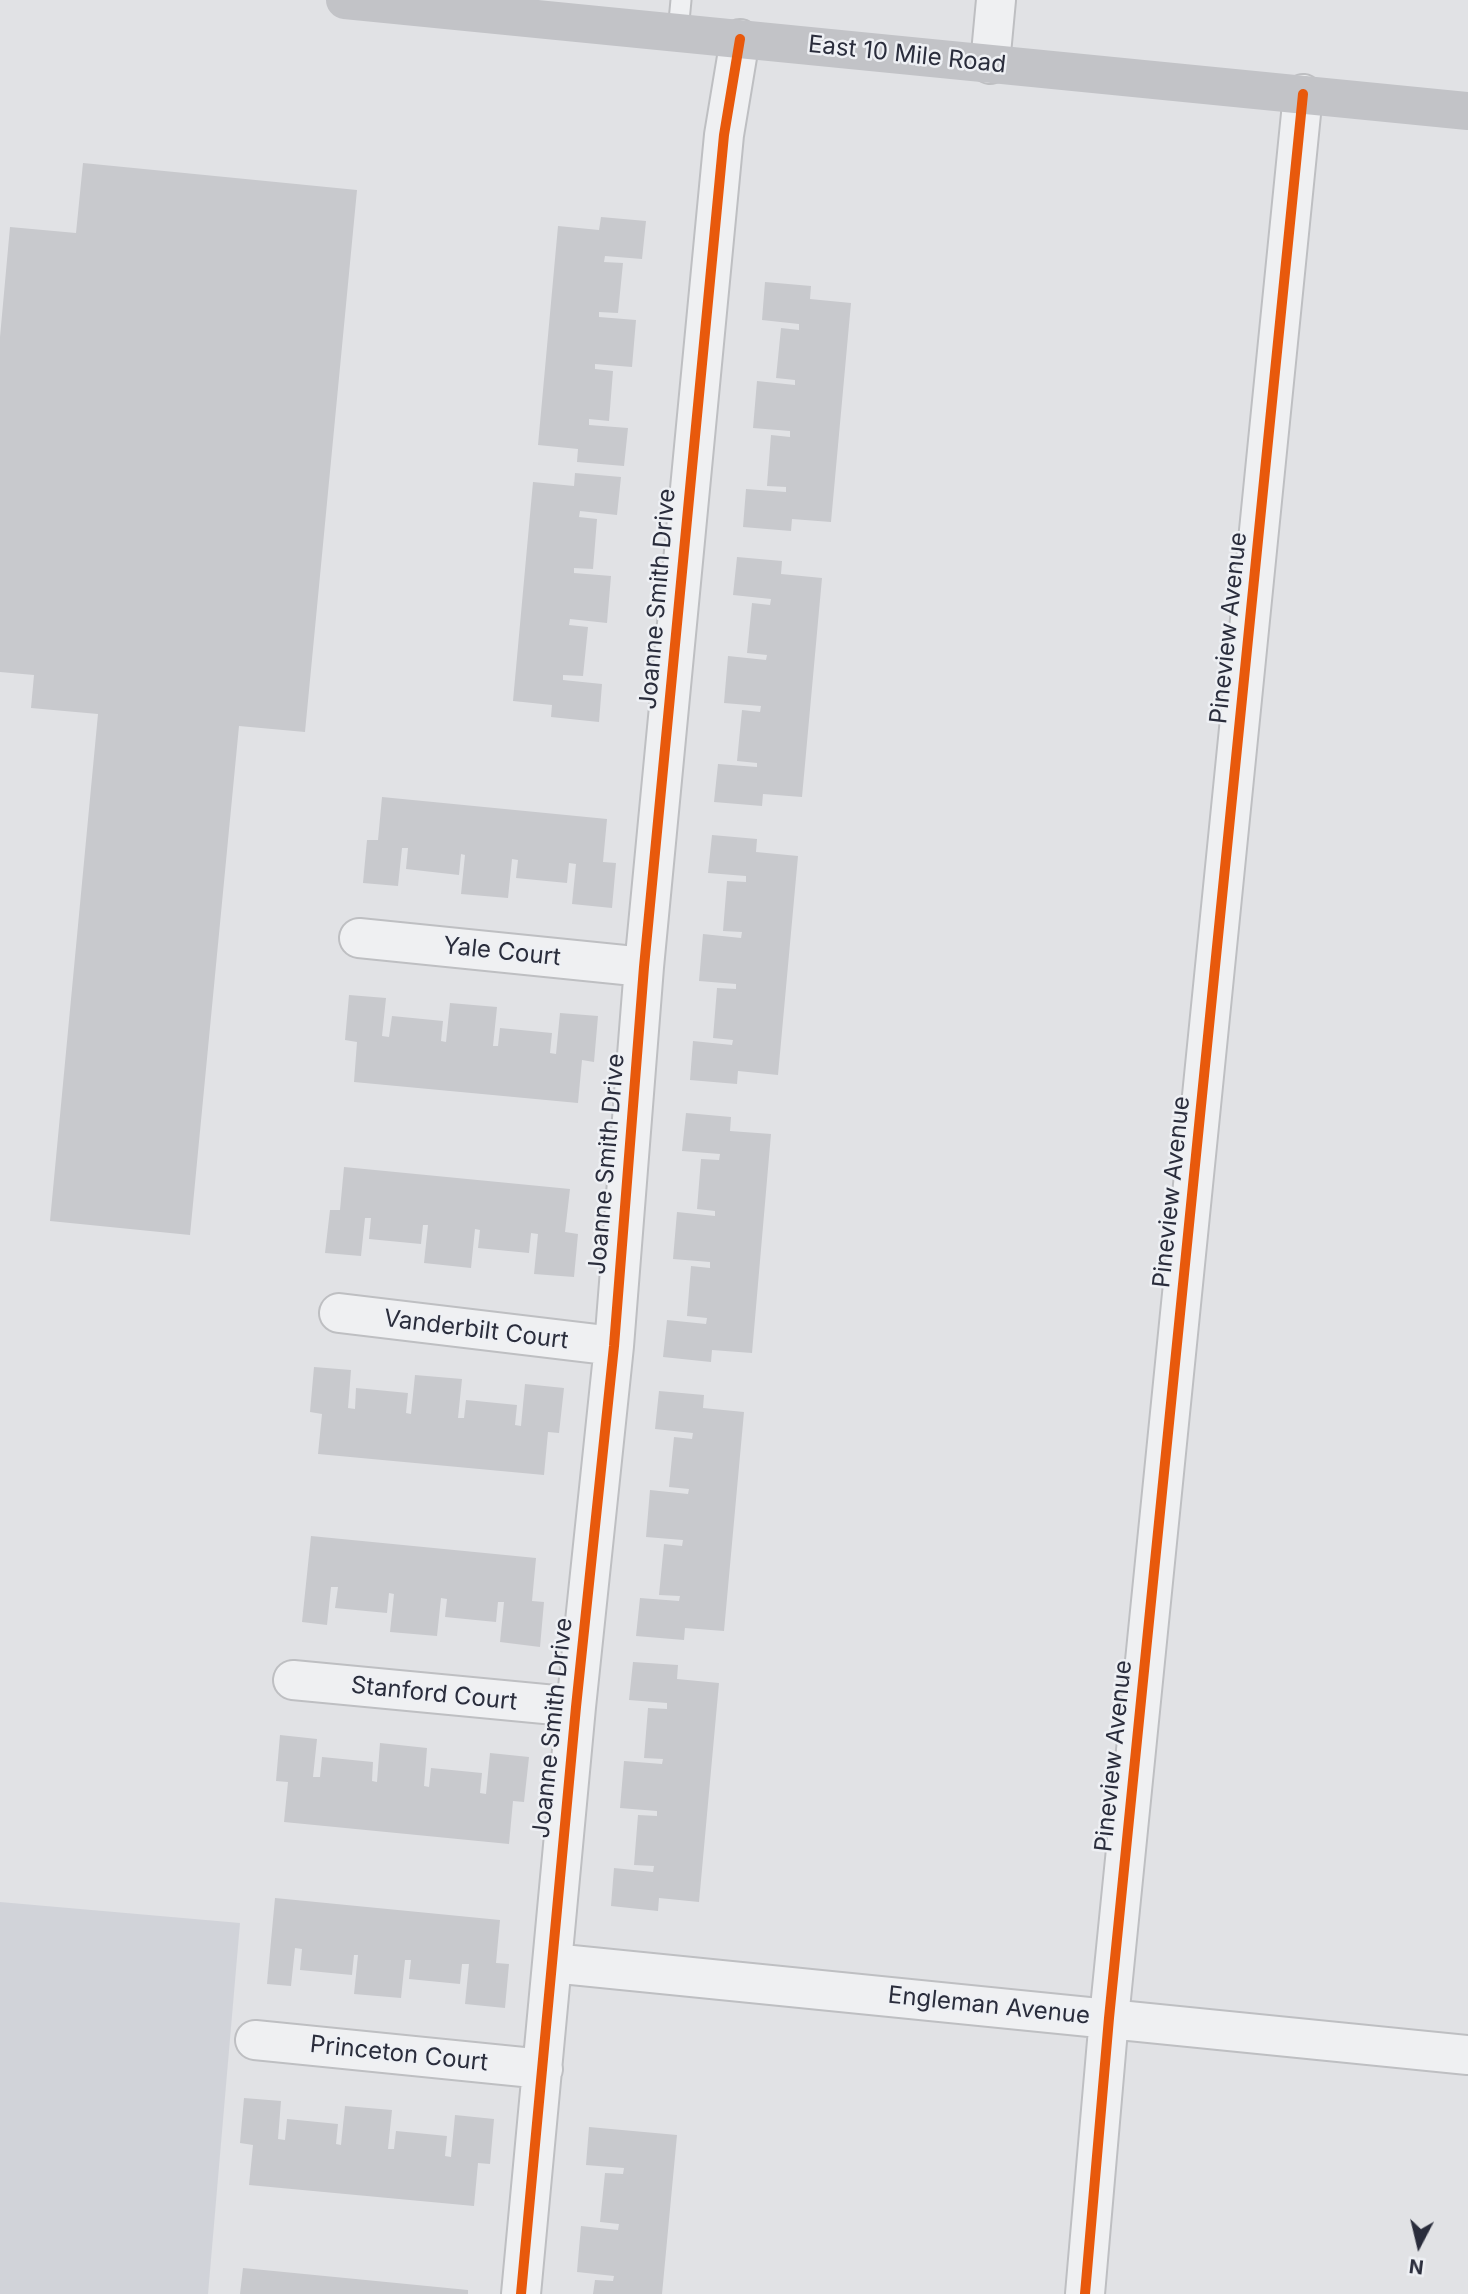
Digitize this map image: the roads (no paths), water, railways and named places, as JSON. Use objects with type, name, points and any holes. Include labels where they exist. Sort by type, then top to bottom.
[{"type":"main road","name":"East 10 Mile Road","points":[[345,0],[679,16],[740,39],[1468,111]]},
{"type":"street","points":[[990,64],[996,0]]},
{"type":"street","name":"Joanne Smith Drive","points":[[521,2294],[576,1707],[614,1346],[644,967],[724,135],[740,39]]},
{"type":"street","name":"Pineview Avenue","points":[[1085,2294],[1109,2018],[1303,94]]},
{"type":"street","name":"Yale Court","points":[[359,938],[644,967]]},
{"type":"street","name":"Vanderbilt Court","points":[[338,1313],[614,1346]]},
{"type":"street","name":"Stanford Court","points":[[293,1680],[576,1707]]},
{"type":"street","name":"Engleman Avenue","points":[[552,1963],[1468,2055]]},
{"type":"street","name":"Princeton Court","points":[[255,2040],[543,2069]]}]
